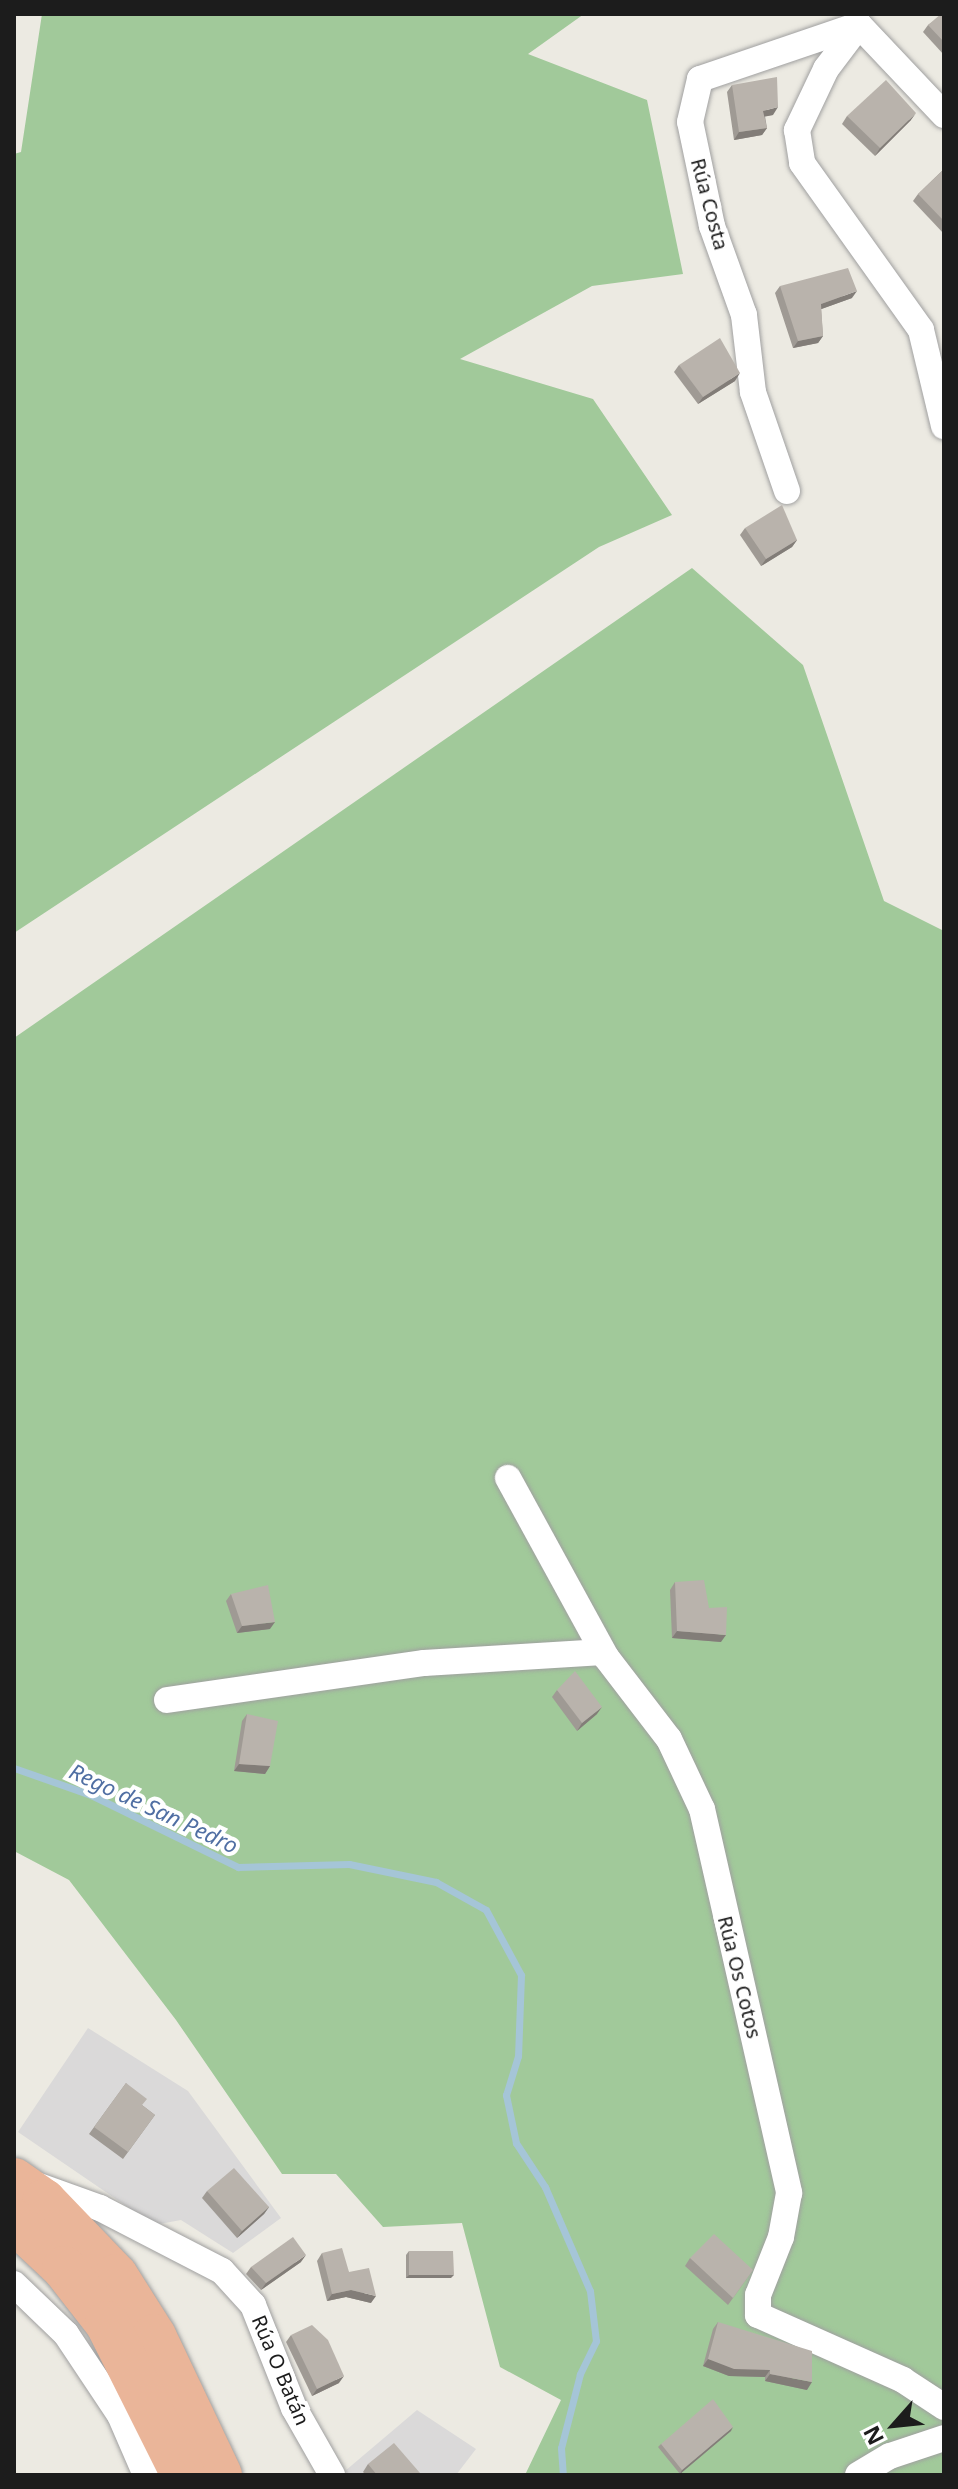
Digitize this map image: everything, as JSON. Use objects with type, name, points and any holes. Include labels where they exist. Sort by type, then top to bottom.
[{"type":"highway","points":[[14,2179],[44,2201],[116,2276],[154,2336],[220,2475]]},
{"type":"highway","points":[[14,2221],[64,2268],[107,2323],[183,2475]]},
{"type":"street","points":[[944,115],[866,20],[826,69],[797,130],[802,163],[921,330],[944,426]]},
{"type":"street","name":"Rúa Costa","points":[[787,491],[753,392],[744,315],[712,226],[690,122],[700,79],[866,20]]},
{"type":"street","name":"Rúa Os Cotos","points":[[508,1478],[603,1652],[669,1739],[702,1809],[776,2121],[789,2193],[781,2237],[758,2295],[758,2315],[903,2380],[944,2407]]},
{"type":"street","points":[[167,1700],[424,1663],[565,1650],[603,1652]]},
{"type":"street","name":"Rúa O Batán","points":[[14,2179],[100,2208],[222,2271],[253,2305],[294,2408],[332,2475]]},
{"type":"street","points":[[14,2284],[66,2334],[120,2415],[146,2475]]},
{"type":"street","points":[[858,2475],[890,2456],[944,2438]]},
{"type":"shaded area","points":[[88,2028],[188,2091],[281,2218],[233,2253],[181,2220],[154,2225],[18,2132]]},
{"type":"shaded area","points":[[417,2410],[476,2449],[456,2475],[349,2475],[345,2471]]},
{"type":"green space","points":[[42,14],[584,14],[528,54],[647,100],[683,274],[592,286],[460,359],[593,399],[672,515],[599,547],[14,933],[14,154],[21,152]]},
{"type":"green space","points":[[692,568],[803,665],[884,901],[944,931],[944,2475],[525,2475],[561,2400],[500,2367],[462,2223],[383,2227],[336,2174],[282,2174],[176,2020],[69,1880],[14,1851],[14,1038]]},
{"type":"building","points":[[944,14],[944,42],[928,25]]},
{"type":"building","points":[[777,77],[778,107],[763,111],[767,128],[739,132],[732,85]]},
{"type":"building","points":[[886,80],[916,113],[880,148],[847,116]]},
{"type":"building","points":[[944,169],[944,221],[918,194]]},
{"type":"building","points":[[848,268],[857,291],[821,304],[823,336],[798,341],[780,286]]},
{"type":"building","points":[[720,338],[740,373],[703,397],[679,365]]},
{"type":"building","points":[[782,505],[797,540],[766,559],[745,528]]},
{"type":"building","points":[[704,1580],[709,1608],[727,1607],[726,1635],[677,1631],[675,1582]]},
{"type":"building","points":[[268,1585],[275,1622],[242,1626],[231,1594]]},
{"type":"building","points":[[575,1671],[602,1707],[582,1723],[557,1690]]},
{"type":"building","points":[[247,1714],[278,1721],[270,1766],[239,1764]]},
{"type":"building","points":[[126,2083],[147,2099],[142,2105],[155,2115],[128,2152],[94,2127]]},
{"type":"building","points":[[234,2168],[269,2207],[242,2231],[207,2191]]},
{"type":"building","points":[[714,2234],[753,2270],[733,2298],[690,2258]]},
{"type":"building","points":[[293,2237],[306,2255],[266,2283],[251,2267]]},
{"type":"building","points":[[342,2248],[349,2272],[369,2268],[376,2296],[351,2290],[332,2294],[322,2253]]},
{"type":"building","points":[[409,2251],[453,2251],[454,2275],[409,2275]]},
{"type":"building","points":[[718,2322],[812,2351],[812,2382],[770,2374],[770,2370],[734,2369],[708,2359]]},
{"type":"building","points":[[312,2325],[328,2340],[344,2376],[317,2389],[291,2335]]},
{"type":"building","points":[[713,2399],[733,2427],[682,2470],[661,2444]]},
{"type":"building","points":[[394,2443],[420,2473],[377,2475],[368,2464]]},
{"type":"waterway","name":"Rego de San Pedro","points":[[14,1768],[91,1795],[238,1867],[349,1864],[436,1882],[486,1910],[521,1975],[518,2056],[506,2095],[516,2143],[545,2187],[590,2291],[596,2341],[580,2374],[561,2448],[563,2475]]}]
